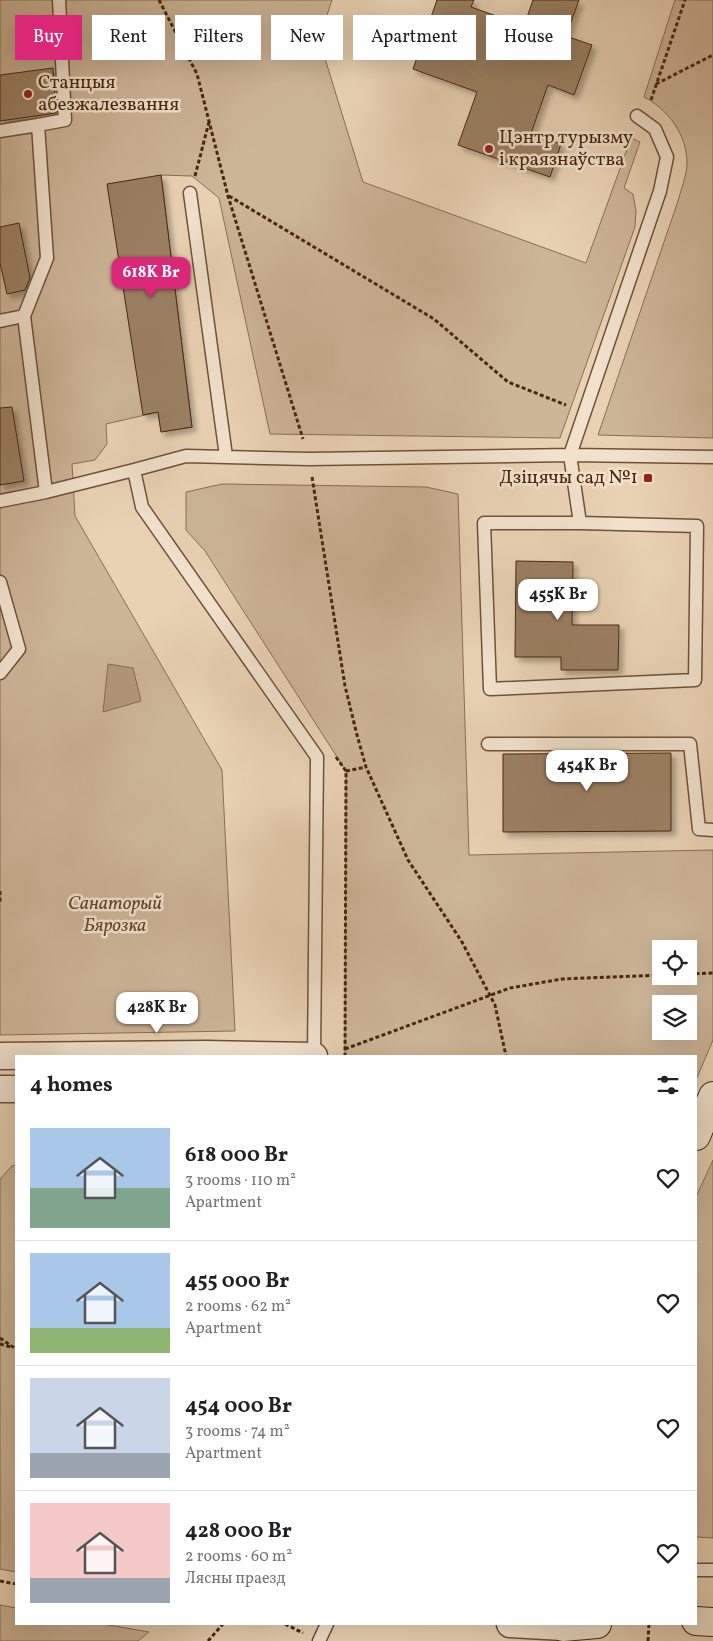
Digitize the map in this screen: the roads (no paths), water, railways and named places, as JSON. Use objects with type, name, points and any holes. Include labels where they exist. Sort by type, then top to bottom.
[{"type":"main road","points":[[697,1134],[713,1096]]},
{"type":"main road","points":[[697,1621],[713,1622]]},
{"type":"main road","points":[[563,1630],[592,1625]]},
{"type":"street","points":[[98,1055],[255,1055]]},
{"type":"street","points":[[0,1056],[15,1056]]},
{"type":"street","points":[[0,1089],[15,1089]]},
{"type":"street","points":[[519,1625],[563,1630]]},
{"type":"lane","points":[[0,131],[65,120],[59,0]]},
{"type":"lane","points":[[580,523],[570,455],[660,191],[667,157],[655,128],[637,116]]},
{"type":"lane","points":[[38,125],[47,258],[24,316],[46,492]]},
{"type":"lane","points":[[190,193],[226,456]]},
{"type":"lane","points":[[0,321],[24,316]]},
{"type":"lane","points":[[0,501],[46,492],[186,456],[309,458],[570,455],[713,457]]},
{"type":"lane","points":[[134,470],[142,507],[317,757],[314,1055]]},
{"type":"lane","points":[[484,523],[580,523],[698,526],[696,680],[490,689],[484,523]]},
{"type":"lane","points":[[0,582],[19,649],[0,673]]},
{"type":"lane","points":[[488,744],[690,744],[700,829],[713,830]]},
{"type":"lane","points":[[697,1570],[713,1570]]},
{"type":"lane","points":[[319,1641],[327,1625]]},
{"type":"place","name":"Станцыя абезжалезвання","points":[[28,94]]},
{"type":"place","name":"Цэнтр турызму і краязнаўства","points":[[489,149]]},
{"type":"place","name":"Дзіцячы сад №1","points":[[648,478]]},
{"type":"park label","name":"Санаторый Бярозка","points":[[115,915]]}]
